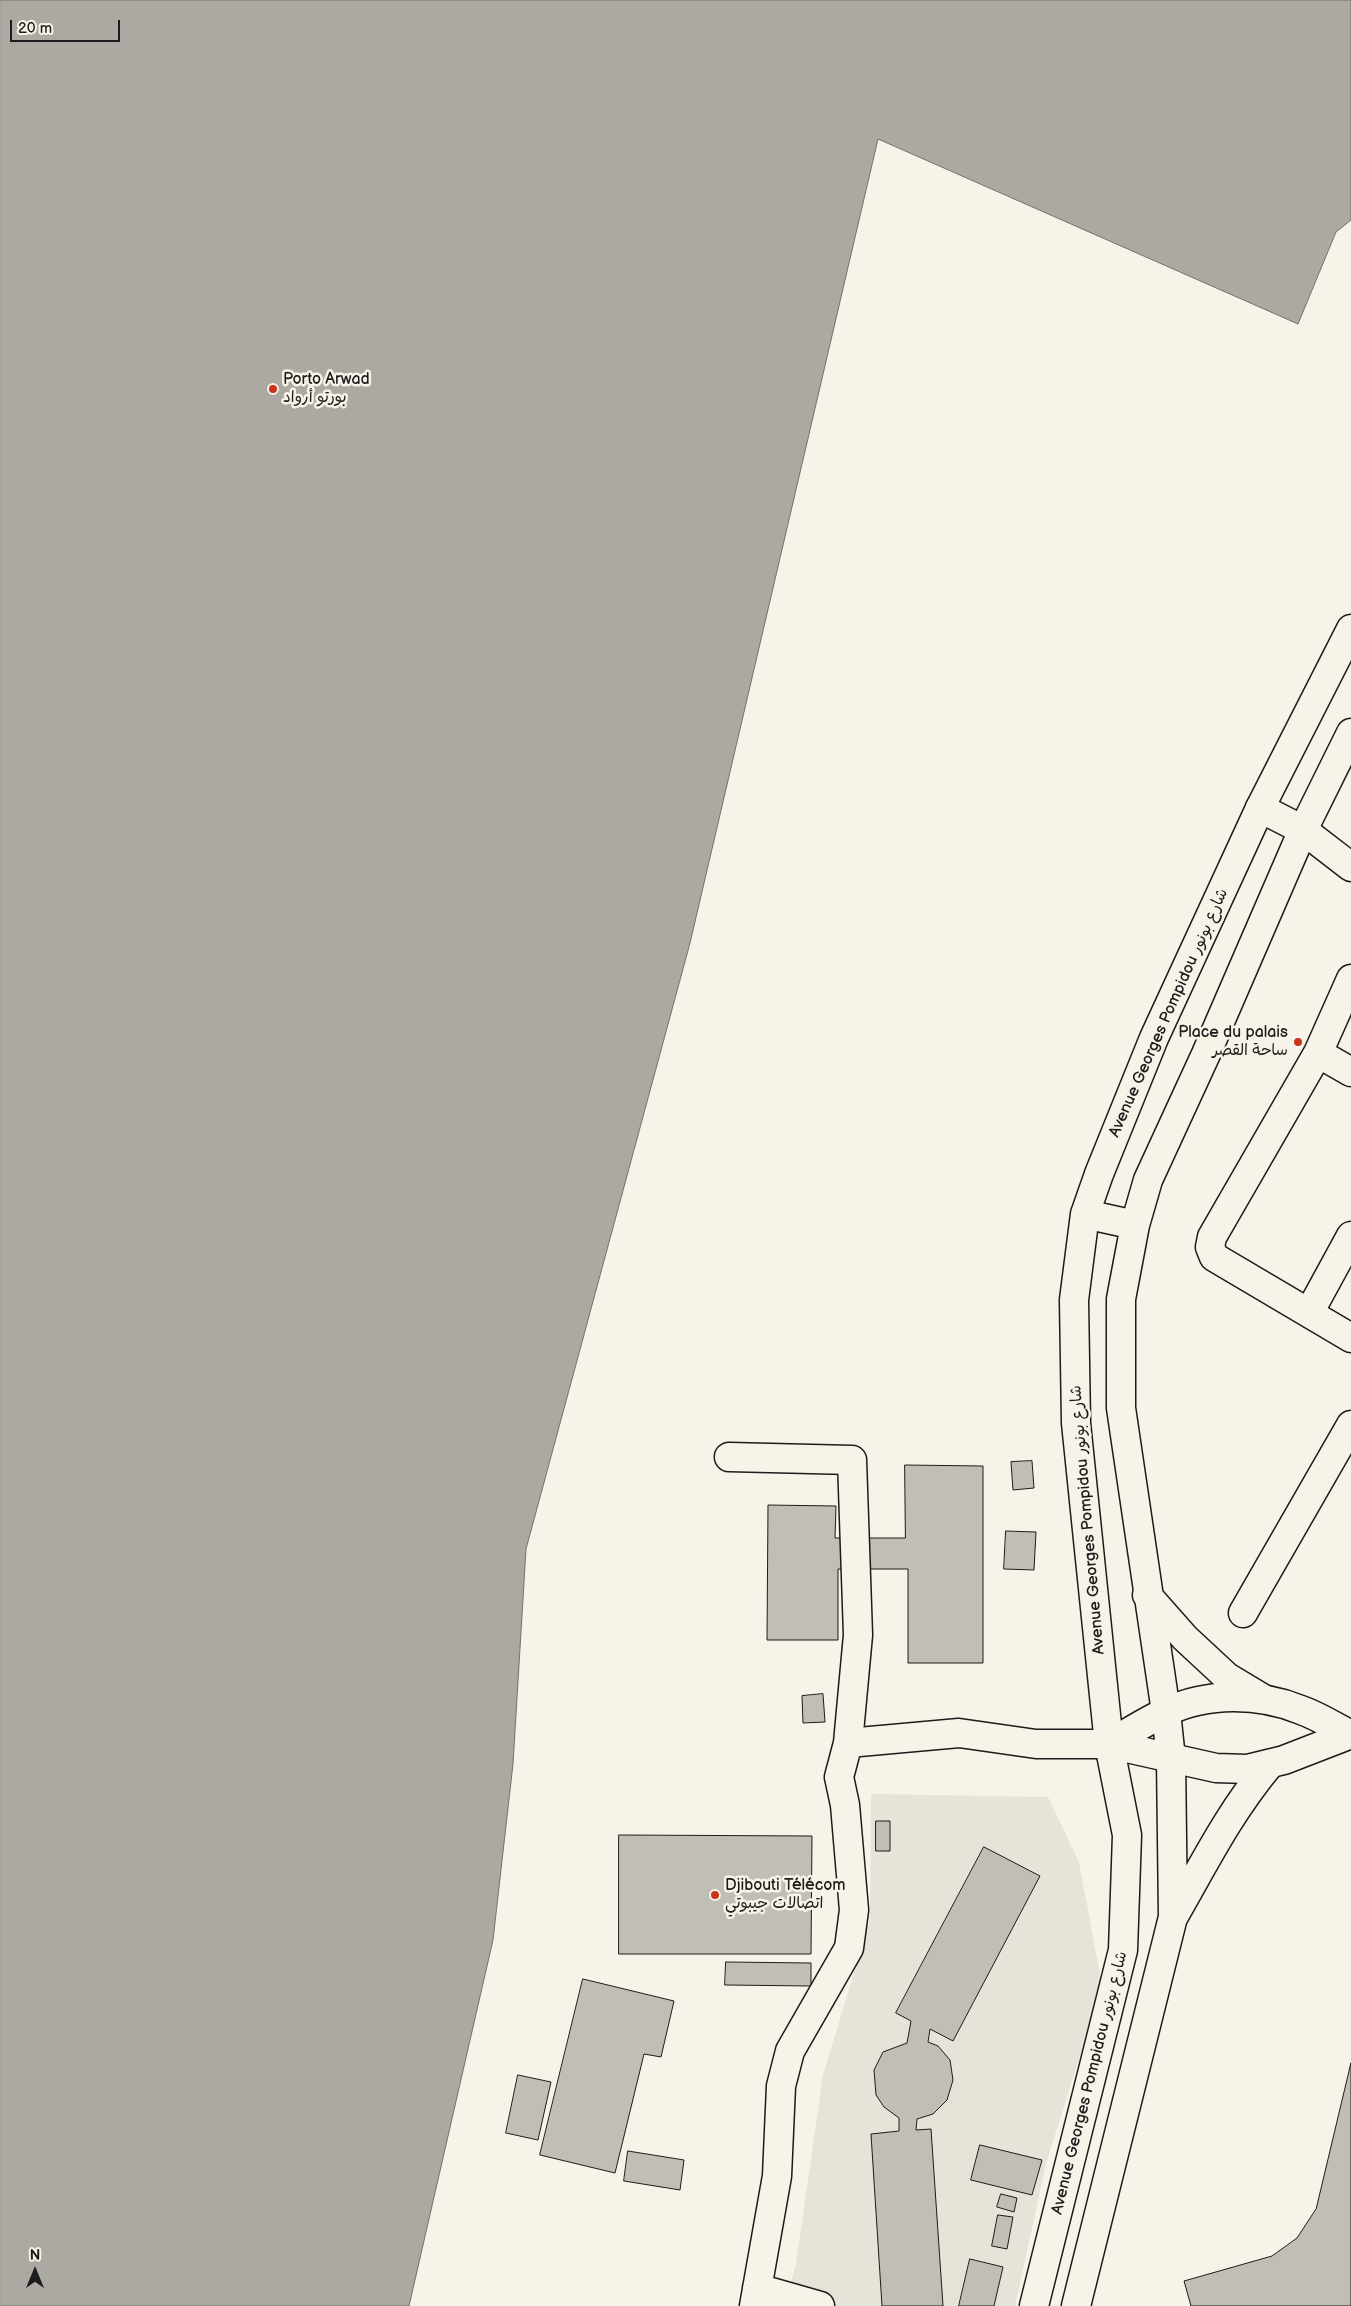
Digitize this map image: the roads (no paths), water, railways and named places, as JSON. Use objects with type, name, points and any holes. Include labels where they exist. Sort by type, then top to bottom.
[{"type":"main road","name":"Avenue Georges Pompidou شارع بونور","points":[[1034,2306],[1123,1950],[1127,1835],[1109,1744],[1076,1423],[1074,1300],[1085,1214],[1099,1174],[1154,1038],[1260,808],[1351,629]]},
{"type":"main road","points":[[1076,2306],[1173,1917],[1171,1758],[1122,1408],[1121,1299],[1135,1225],[1148,1180],[1206,1054],[1303,830],[1351,733]]},
{"type":"main road","points":[[1260,808],[1303,830],[1351,867]]},
{"type":"main road","points":[[1351,979],[1318,1053],[1212,1237],[1210,1247],[1214,1256],[1351,1338]]},
{"type":"main road","points":[[1318,1053],[1351,1072]]},
{"type":"main road","points":[[1085,1214],[1135,1225]]},
{"type":"main road","points":[[1308,1313],[1351,1236]]},
{"type":"main road","points":[[1243,1613],[1351,1425]]},
{"type":"main road","points":[[729,1457],[852,1460],[858,1635],[848,1743],[840,1777],[845,1806],[854,1910],[849,1948],[790,2051],[780,2086],[777,2176],[755,2297],[820,2306]]},
{"type":"main road","points":[[1147,1595],[1185,1638],[1227,1677],[1262,1698],[1301,1710],[1350,1734]]},
{"type":"main road","points":[[1109,1744],[1166,1712],[1192,1702],[1223,1698],[1262,1698]]},
{"type":"main road","points":[[848,1743],[959,1733],[1036,1744],[1109,1744],[1216,1768],[1247,1769],[1269,1765],[1311,1751],[1350,1734]]},
{"type":"main road","points":[[1173,1917],[1222,1829],[1244,1796],[1269,1765]]},
{"type":"place","name":"Porto Arwad بورتو أرواد","points":[[273,389]]},
{"type":"place","name":"Place du palais ساحة القصر","points":[[1298,1042]]},
{"type":"place","name":"Djibouti Télécom اتصالات جيبوتي","points":[[715,1895]]}]
